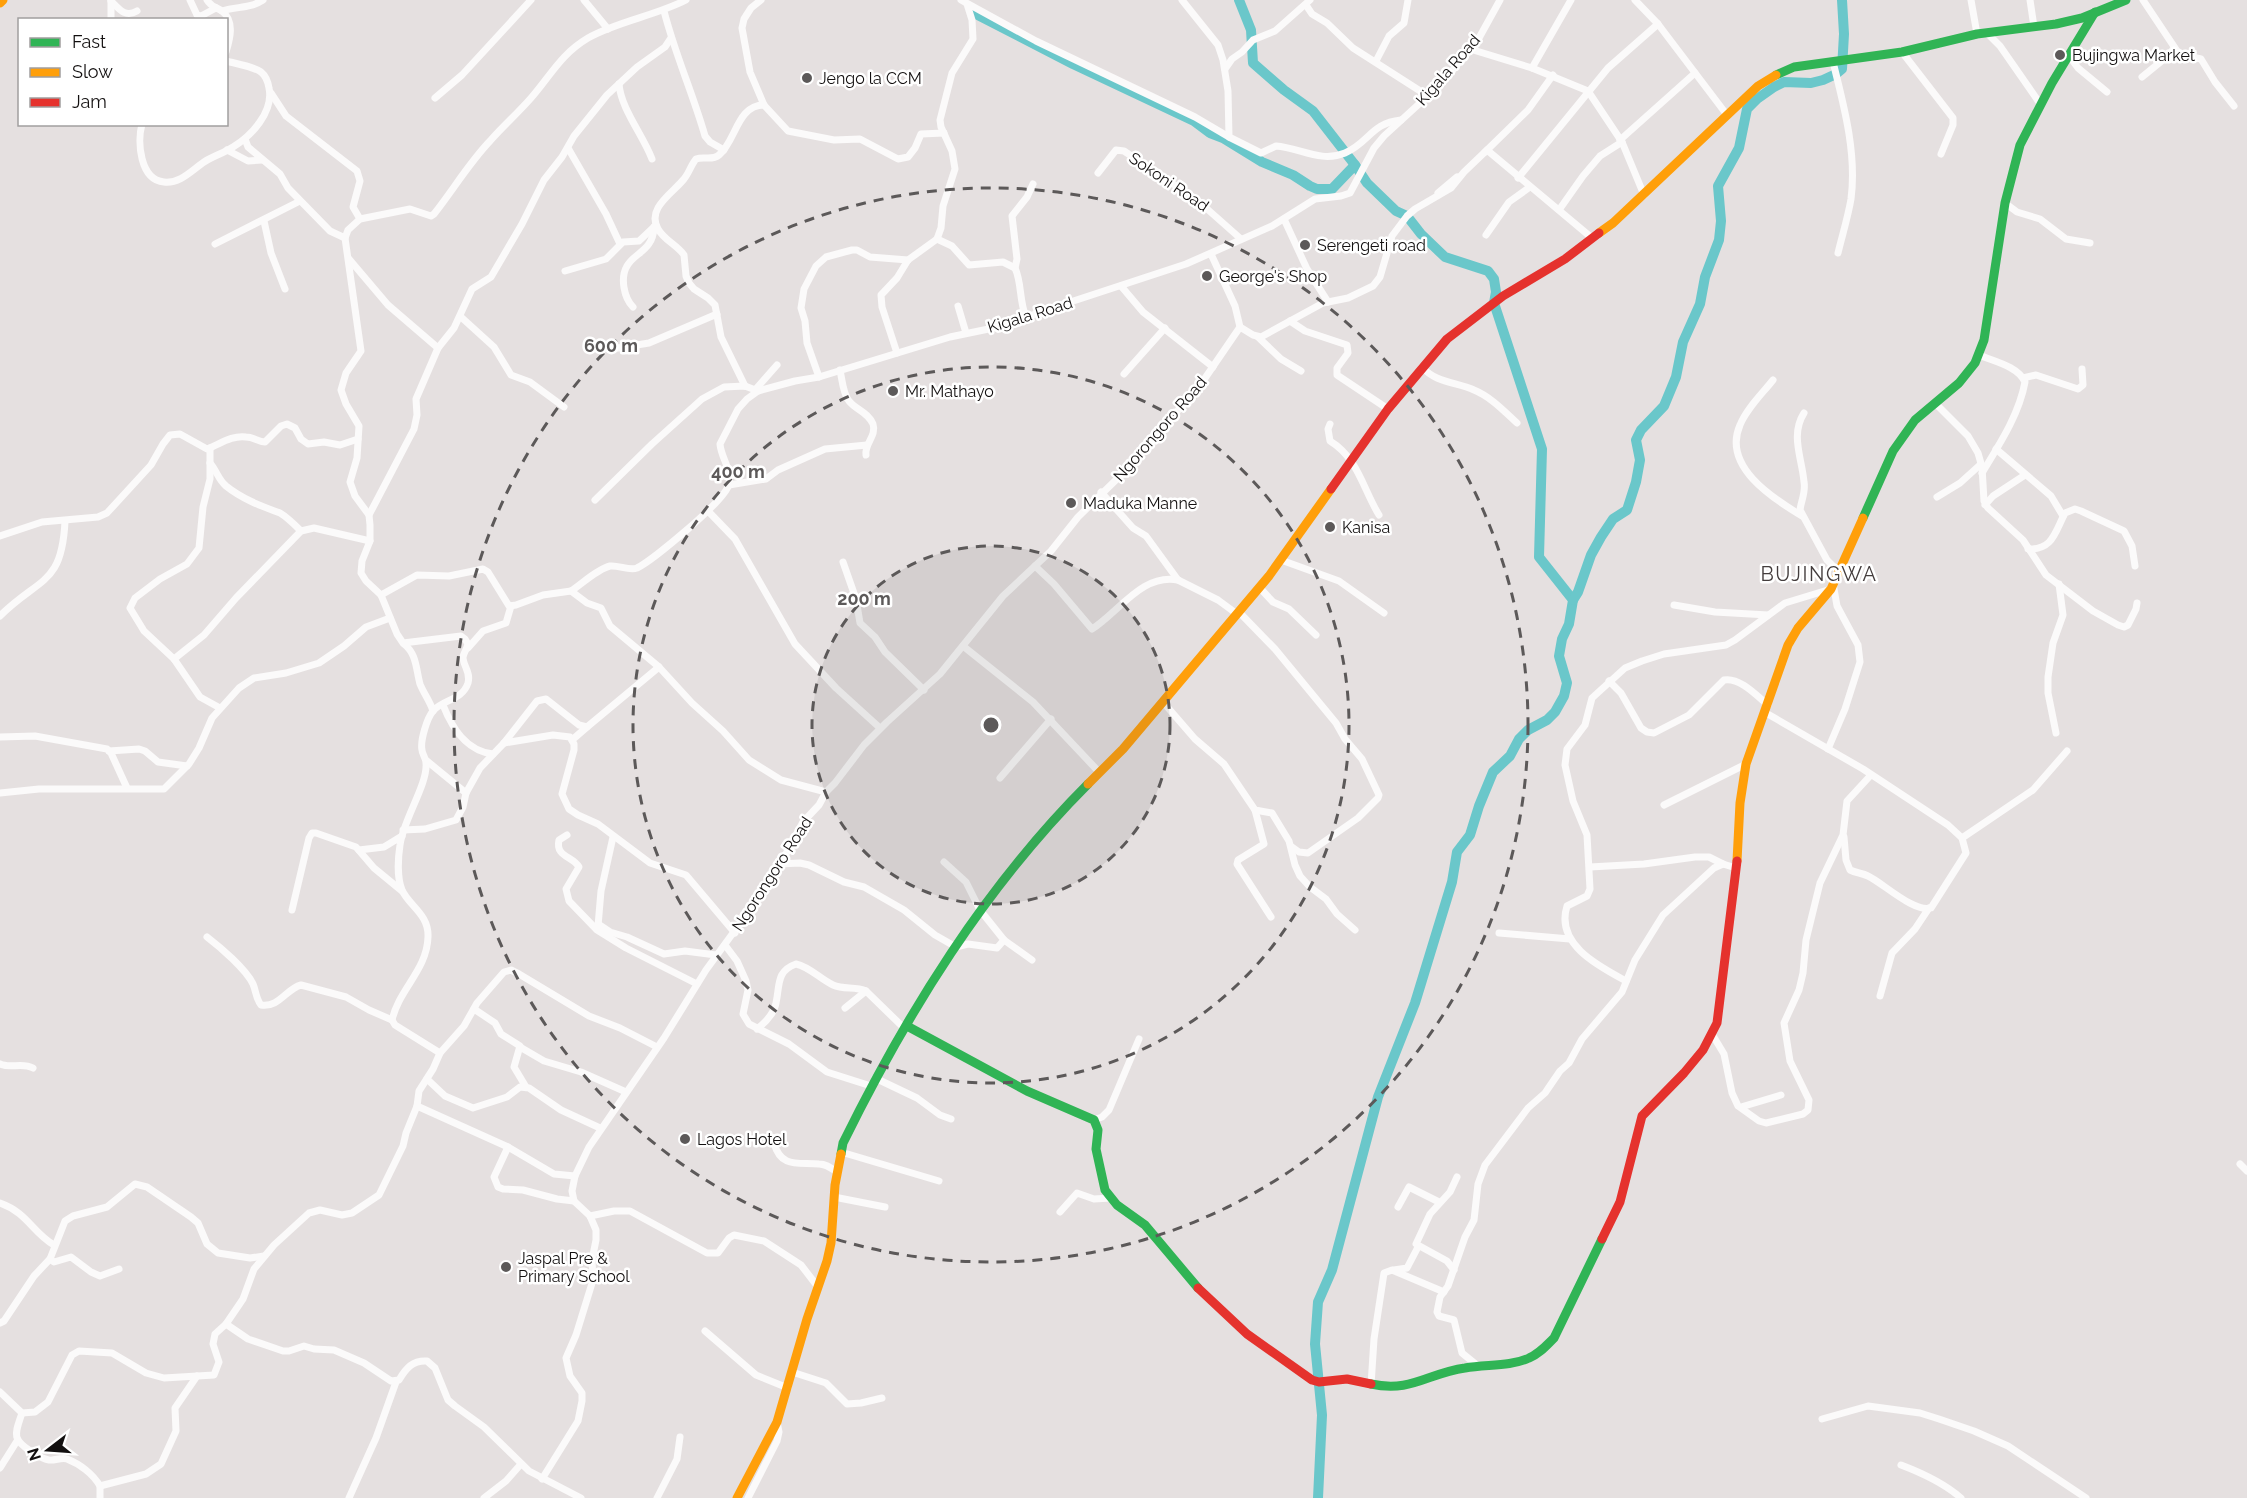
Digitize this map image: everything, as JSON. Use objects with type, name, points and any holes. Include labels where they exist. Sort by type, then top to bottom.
[{"type":"street","points":[[0,3],[3,0]]},
{"type":"street","points":[[111,0],[124,13],[137,11]]},
{"type":"street","points":[[111,0],[111,18]]},
{"type":"street","points":[[190,0],[199,16],[219,10],[249,8],[263,0]]},
{"type":"street","points":[[207,0],[225,18]]},
{"type":"street","points":[[435,98],[462,75],[531,0]]},
{"type":"street","points":[[584,0],[608,29]]},
{"type":"street","points":[[369,515],[355,496],[350,482],[357,458],[359,426],[341,390],[346,373],[361,351],[345,238],[348,230],[360,219],[401,210],[417,210],[431,216],[434,214],[483,149],[516,115],[557,63],[588,38],[664,11],[686,0]]},
{"type":"street","points":[[760,0],[751,8],[744,19],[742,28],[752,81],[764,105],[788,131],[834,140],[860,139],[898,159],[908,157],[921,134],[944,133]]},
{"type":"street","points":[[1182,0],[1218,45],[1225,69],[1229,137]]},
{"type":"street","points":[[1376,61],[1389,36],[1404,23],[1408,0]]},
{"type":"street","name":"Kigala Road","points":[[729,485],[728,465],[720,444],[738,409],[757,390],[819,377],[966,333],[1003,326],[1026,316],[1211,254],[1284,219],[1315,199],[1350,193],[1374,148],[1428,96],[1470,49],[1500,0]]},
{"type":"street","points":[[1532,68],[1571,0]]},
{"type":"street","points":[[1635,0],[1658,24],[1727,116]]},
{"type":"street","points":[[1971,0],[1982,34],[2001,46],[2041,105]]},
{"type":"street","points":[[2030,0],[2034,27]]},
{"type":"street","points":[[2143,0],[2174,48],[2182,56],[2201,59],[2214,82],[2234,106]]},
{"type":"street","points":[[737,1498],[777,1422],[788,1388],[831,1243],[837,1172],[851,1122],[938,973],[1003,879],[1099,772],[1123,749],[1260,588],[1388,408],[1422,367],[1459,328],[1503,296],[1565,259],[1592,238],[1644,195],[1758,86],[1782,71],[1902,52],[1982,34],[2068,22],[2120,1]]},
{"type":"street","points":[[897,353],[881,300],[885,290],[897,278],[908,260],[937,239],[941,228],[943,206],[955,169],[952,151],[940,128],[940,120],[952,73],[973,39],[972,20],[964,2]]},
{"type":"street","points":[[964,2],[1036,41],[1195,117],[1215,130],[1261,153],[1276,146],[1309,155],[1345,153],[1385,122],[1401,120]]},
{"type":"street","points":[[1225,69],[1232,59],[1253,40],[1275,31],[1308,2]]},
{"type":"street","points":[[1308,2],[1308,10],[1327,23],[1348,44],[1428,96]]},
{"type":"street","points":[[664,11],[705,136],[710,142],[724,150]]},
{"type":"street","points":[[1094,1120],[1098,1130],[1096,1149],[1102,1177],[1111,1198],[1144,1225],[1177,1267],[1247,1334],[1319,1383],[1340,1379],[1371,1385],[1401,1387],[1419,1383],[1451,1370],[1519,1362],[1534,1357],[1544,1350],[1554,1338],[1620,1202],[1642,1116],[1703,1050],[1717,1023],[1746,764],[1767,709],[1782,659],[1798,628],[1832,586],[1893,451],[1915,420],[1969,373],[1979,355],[1985,334],[2005,204],[2020,145],[2095,12]]},
{"type":"street","points":[[228,21],[230,24],[228,38]]},
{"type":"street","points":[[1518,178],[1608,68],[1658,24]]},
{"type":"street","points":[[433,711],[421,684],[410,649],[399,639],[381,595],[362,577],[362,561],[370,541],[371,507],[414,429],[417,415],[416,399],[438,348],[461,317],[472,289],[491,277],[544,180],[587,120],[607,95],[638,67],[665,47],[671,38]]},
{"type":"street","points":[[2142,77],[2169,55],[2174,48]]},
{"type":"street","points":[[1470,49],[1553,75],[1588,91],[1621,141],[1644,195]]},
{"type":"street","points":[[1902,52],[1953,118],[1953,125],[1941,154]]},
{"type":"street","points":[[2069,56],[2078,68],[2107,92]]},
{"type":"street","points":[[142,126],[139,151],[149,172],[160,181],[168,182],[184,177],[204,162],[245,139],[265,115],[270,100],[270,91],[266,76],[260,71],[228,62]]},
{"type":"street","points":[[1833,62],[1846,116],[1852,166],[1851,199],[1838,254]]},
{"type":"street","points":[[1559,210],[1600,156],[1621,141],[1695,73]]},
{"type":"street","points":[[1258,337],[1328,302],[1359,293],[1378,281],[1392,236],[1414,209],[1436,194],[1487,150],[1528,110],[1553,75]]},
{"type":"street","points":[[619,84],[622,98],[652,159]]},
{"type":"street","points":[[270,91],[282,111],[357,171],[360,181],[353,207],[360,219]]},
{"type":"street","points":[[633,307],[624,294],[626,270],[628,265],[644,250],[654,233],[658,207],[684,178],[693,163],[699,158],[715,158],[732,140],[745,114],[753,106],[764,105]]},
{"type":"street","points":[[265,115],[282,111]]},
{"type":"street","points":[[245,139],[248,147],[280,174],[288,188],[330,231],[345,238]]},
{"type":"street","points":[[568,148],[606,214],[620,244]]},
{"type":"street","points":[[227,150],[248,161],[261,160]]},
{"type":"street","name":"Sokoni Road","points":[[1098,173],[1116,150],[1124,151],[1197,200],[1241,239]]},
{"type":"street","points":[[1487,150],[1592,238]]},
{"type":"street","points":[[1026,316],[1015,267],[1017,259],[1011,216],[1027,197],[1033,184]]},
{"type":"street","points":[[1486,235],[1509,202],[1530,187]]},
{"type":"street","points":[[215,244],[300,201]]},
{"type":"street","points":[[2005,204],[2017,212],[2040,219],[2067,239],[2090,243]]},
{"type":"street","points":[[1284,219],[1301,258],[1328,302]]},
{"type":"street","points":[[264,221],[272,254],[285,289]]},
{"type":"street","points":[[565,271],[606,260],[620,244],[626,241],[639,241],[655,226]]},
{"type":"street","points":[[655,226],[684,255],[689,283],[712,301],[717,309],[722,337],[745,386]]},
{"type":"street","points":[[937,239],[952,246],[969,264],[974,266],[1003,262],[1015,267]]},
{"type":"street","points":[[819,377],[807,343],[801,308],[804,289],[816,266],[826,257],[852,250],[857,250],[870,257],[908,260]]},
{"type":"street","points":[[1211,254],[1235,306],[1240,327],[1258,337],[1281,359],[1301,371]]},
{"type":"street","points":[[349,259],[388,304],[438,348]]},
{"type":"street","points":[[1120,286],[1143,312],[1213,367]]},
{"type":"street","points":[[958,306],[966,333]]},
{"type":"street","points":[[612,349],[649,343],[717,314]]},
{"type":"street","points":[[461,317],[494,347],[511,375],[530,382],[564,407]]},
{"type":"street","points":[[1290,321],[1305,331],[1347,345],[1348,353],[1337,368],[1337,375],[1388,408]]},
{"type":"street","name":"Ngorongoro Road","points":[[574,1201],[572,1191],[575,1176],[600,1128],[676,1019],[716,955],[735,933],[792,843],[798,829],[819,805],[826,792],[836,783],[864,745],[947,666],[1003,596],[1058,543],[1101,492],[1128,468],[1147,442],[1199,387],[1240,327]]},
{"type":"street","points":[[1124,374],[1165,328]]},
{"type":"street","points":[[1979,355],[2005,365],[2023,378],[2036,375],[2078,389],[2083,385],[2082,369]]},
{"type":"street","points":[[595,500],[702,399],[724,387],[745,386],[757,390],[777,365]]},
{"type":"street","points":[[1422,367],[1435,378],[1484,395],[1517,423]]},
{"type":"street","points":[[840,370],[848,400],[867,416],[873,425],[872,437],[865,451],[866,455]]},
{"type":"street","points":[[1982,473],[2017,409],[2023,393],[2023,378]]},
{"type":"street","points":[[1773,380],[1741,423],[1736,450],[1754,480],[1769,495],[1802,516]]},
{"type":"street","points":[[1936,404],[1968,436],[1978,453],[1985,504],[2017,534],[2046,575],[2096,614],[2124,627],[2130,621],[2137,603]]},
{"type":"street","points":[[1804,413],[1797,427],[1804,481],[1804,495],[1800,510],[1827,560],[1839,572]]},
{"type":"street","points":[[0,536],[42,522],[98,517],[111,510],[151,465],[170,435],[180,434],[204,448],[210,448],[247,436],[259,442],[266,442],[281,426],[287,424],[296,428],[301,439],[308,444],[324,442],[340,445],[358,439]]},
{"type":"street","points":[[1330,424],[1328,429],[1330,441],[1340,447],[1359,471],[1379,515]]},
{"type":"street","points":[[512,606],[543,595],[571,591],[604,568],[618,565],[630,569],[639,567],[708,511],[726,492],[729,485],[766,479],[778,470],[825,449],[867,445]]},
{"type":"street","points":[[210,448],[209,486],[203,507],[200,540],[194,557],[187,564],[147,588],[135,597],[130,605],[139,624],[174,659],[200,697],[220,708]]},
{"type":"street","points":[[1996,449],[2051,496],[2063,516]]},
{"type":"street","points":[[210,463],[219,479],[232,491],[258,506],[282,514],[301,531]]},
{"type":"street","points":[[1937,497],[1960,483],[1981,464]]},
{"type":"street","points":[[1985,504],[1993,496],[2025,476]]},
{"type":"street","points":[[1101,492],[1133,528],[1146,536],[1178,579]]},
{"type":"street","points":[[2028,549],[2039,550],[2047,545],[2054,537],[2063,516],[2075,509],[2082,510],[2124,531],[2132,546],[2135,566]]},
{"type":"street","points":[[708,511],[735,539],[795,644],[836,688],[880,728]]},
{"type":"street","points":[[0,616],[52,573],[62,549],[65,520]]},
{"type":"street","points":[[174,659],[204,635],[236,598],[301,531],[314,528],[370,541]]},
{"type":"street","points":[[1281,560],[1339,581],[1384,613]]},
{"type":"street","points":[[843,562],[856,599],[860,623],[875,637],[885,652],[924,690]]},
{"type":"street","points":[[1035,566],[1054,584],[1092,629],[1148,584],[1164,578],[1178,579],[1238,613],[1275,649],[1336,723],[1345,739],[1362,759],[1379,795],[1358,818],[1308,853],[1299,852],[1292,847],[1272,813],[1255,810]]},
{"type":"street","points":[[381,595],[417,575],[449,576],[483,569],[488,573],[505,601],[512,606]]},
{"type":"street","points":[[2056,734],[2048,693],[2048,677],[2053,643],[2063,615],[2059,584]]},
{"type":"street","points":[[1626,981],[1594,964],[1570,939],[1565,926],[1566,909],[1569,904],[1589,894],[1590,867],[1587,835],[1566,774],[1566,756],[1570,744],[1585,725],[1592,698],[1625,668],[1664,654],[1718,648],[1726,645],[1785,603],[1832,586]]},
{"type":"street","points":[[1828,749],[1845,709],[1860,662],[1858,645],[1837,606],[1832,586]]},
{"type":"street","points":[[1260,588],[1273,602],[1289,609],[1316,635]]},
{"type":"street","points":[[571,591],[587,603],[601,608],[610,626],[659,667],[749,760],[781,780],[826,792]]},
{"type":"street","points":[[402,891],[399,863],[403,833],[423,780],[427,761],[422,745],[433,711],[462,693],[467,685],[468,670],[463,657],[468,648],[483,631],[506,623],[512,606]]},
{"type":"street","points":[[1674,606],[1715,612],[1768,615]]},
{"type":"street","points":[[0,793],[39,789],[164,789],[187,766],[199,748],[208,724],[220,708],[248,682],[262,676],[286,673],[319,663],[366,627],[390,618]]},
{"type":"street","points":[[404,644],[461,636],[468,642],[468,648]]},
{"type":"street","points":[[963,646],[1051,719],[1099,772]]},
{"type":"street","points":[[572,740],[659,667]]},
{"type":"street","points":[[1609,681],[1621,693],[1641,728],[1654,733],[1689,715],[1724,680],[1730,679],[1738,682],[1767,709],[1948,825],[1962,838],[1966,853],[1915,929],[1892,953],[1887,964],[1880,996]]},
{"type":"street","points":[[359,850],[384,847],[403,833],[456,820],[463,807],[466,793],[480,768],[504,743],[534,703],[546,699],[579,725],[587,727]]},
{"type":"street","points":[[1163,702],[1195,739],[1224,764],[1255,810],[1264,843],[1238,860],[1237,864],[1271,917]]},
{"type":"street","points":[[443,705],[450,721],[464,740],[478,750],[493,754]]},
{"type":"street","points":[[1000,778],[1051,719]]},
{"type":"street","points":[[504,743],[553,735],[567,736],[572,740],[574,750],[562,794],[573,813],[598,824],[650,863],[687,875],[735,933]]},
{"type":"street","points":[[0,737],[35,736],[100,747],[109,751],[139,749],[146,751],[158,762],[187,766]]},
{"type":"street","points":[[109,751],[126,788]]},
{"type":"street","points":[[1962,838],[2033,790],[2067,751]]},
{"type":"street","points":[[427,761],[466,793]]},
{"type":"street","points":[[1664,805],[1746,764]]},
{"type":"street","points":[[1870,776],[1847,801],[1843,835],[1846,860],[1850,870],[1867,875],[1916,906],[1923,909],[1929,908]]},
{"type":"street","points":[[292,910],[310,836],[316,832],[350,844],[359,850],[375,868],[402,891],[422,915],[428,939],[421,967],[406,986],[392,1020]]},
{"type":"street","points":[[567,835],[559,840],[558,848],[579,867],[567,885],[567,898],[598,927],[626,948],[697,984]]},
{"type":"street","points":[[1712,1034],[1724,1054],[1735,1102],[1753,1117],[1766,1123],[1803,1114],[1810,1107],[1809,1100],[1790,1060],[1783,1029],[1799,990],[1806,940],[1820,883],[1843,835]]},
{"type":"street","points":[[598,927],[601,891],[613,837]]},
{"type":"street","points":[[1292,847],[1300,876],[1356,930]]},
{"type":"street","points":[[1590,867],[1709,857],[1736,868]]},
{"type":"street","points":[[944,862],[966,882],[980,910],[1004,940],[1032,960]]},
{"type":"street","points":[[779,864],[809,865],[844,882],[864,887],[904,910],[935,935],[956,947],[968,944],[997,948],[1004,940]]},
{"type":"street","points":[[1478,1366],[1464,1356],[1454,1320],[1437,1314],[1438,1303],[1449,1286],[1465,1237],[1474,1220],[1478,1184],[1485,1166],[1528,1107],[1545,1093],[1560,1071],[1569,1063],[1582,1039],[1618,999],[1635,960],[1663,915],[1704,876],[1723,864]]},
{"type":"street","points":[[598,927],[664,954],[684,951],[716,955]]},
{"type":"street","points":[[1499,933],[1570,939]]},
{"type":"street","points":[[207,937],[227,954],[252,982],[257,1000],[261,1005],[273,1005],[296,986],[301,985],[346,998],[392,1020],[395,1025],[440,1053]]},
{"type":"street","points":[[725,945],[737,961],[746,981],[747,997],[743,1006],[749,1024],[801,1051],[826,1072],[873,1082],[917,1098],[940,1115],[951,1119]]},
{"type":"street","points":[[757,1029],[765,1023],[774,1010],[778,983],[783,971],[796,964],[811,970],[835,986],[858,987],[866,991],[906,1027],[1027,1091],[1094,1120],[1102,1117],[1108,1110],[1138,1039]]},
{"type":"street","points":[[0,1392],[22,1413],[35,1412],[48,1402],[72,1355],[79,1351],[108,1352],[146,1373],[164,1378],[210,1376],[217,1371],[219,1362],[213,1341],[215,1334],[226,1324],[243,1299],[254,1269],[264,1256],[309,1213],[320,1210],[346,1214],[375,1199],[403,1146],[417,1106],[419,1092],[440,1053],[464,1026],[474,1009],[504,972],[511,970],[589,1016],[620,1028],[657,1047]]},
{"type":"street","points":[[845,1008],[866,991]]},
{"type":"street","points":[[474,1009],[495,1023],[501,1034],[544,1061],[581,1072],[626,1092]]},
{"type":"street","points":[[520,1047],[514,1067],[526,1087],[570,1114],[600,1128]]},
{"type":"street","points":[[0,1064],[28,1065],[33,1068]]},
{"type":"street","points":[[427,1079],[445,1096],[473,1107],[501,1100],[516,1089],[526,1087]]},
{"type":"street","points":[[1741,1107],[1781,1095]]},
{"type":"street","points":[[417,1106],[508,1147],[554,1174],[575,1176]]},
{"type":"street","points":[[774,1143],[778,1153],[790,1162],[822,1164],[837,1172]]},
{"type":"street","points":[[508,1147],[494,1177],[498,1186],[503,1189],[523,1190],[574,1201],[590,1216],[596,1235],[592,1254],[593,1284],[566,1358],[570,1376],[582,1393],[578,1421],[542,1479]]},
{"type":"street","points":[[841,1152],[939,1180]]},
{"type":"street","points":[[2240,1164],[2247,1171]]},
{"type":"street","points":[[1371,1385],[1384,1273],[1407,1268],[1418,1247],[1416,1245],[1418,1239],[1430,1214],[1450,1192],[1457,1177]]},
{"type":"street","points":[[0,1323],[4,1321],[34,1276],[50,1259],[65,1221],[69,1217],[107,1207],[132,1185],[147,1187],[198,1223],[211,1249],[226,1255],[250,1258],[264,1256]]},
{"type":"street","points":[[1398,1207],[1409,1187],[1439,1202]]},
{"type":"street","points":[[1060,1212],[1077,1192],[1094,1199],[1111,1198]]},
{"type":"street","points":[[834,1197],[885,1207]]},
{"type":"street","points":[[0,1203],[21,1213],[35,1230],[54,1245]]},
{"type":"street","points":[[590,1216],[614,1211],[630,1211],[707,1253],[718,1253],[734,1235],[764,1241],[801,1264],[818,1287]]},
{"type":"street","points":[[1418,1247],[1447,1261],[1454,1270]]},
{"type":"street","points":[[50,1259],[54,1262],[71,1257],[100,1276],[120,1269]]},
{"type":"street","points":[[1392,1270],[1444,1292]]},
{"type":"street","points":[[226,1324],[248,1339],[283,1351],[304,1346],[341,1352],[396,1382]]},
{"type":"street","points":[[705,1331],[756,1375],[788,1388]]},
{"type":"street","points":[[349,1498],[376,1438],[396,1382],[410,1365],[428,1361],[435,1368],[448,1400],[461,1412],[484,1427],[521,1464],[542,1479],[581,1498]]},
{"type":"street","points":[[792,1372],[826,1383],[847,1404],[882,1398]]},
{"type":"street","points":[[100,1486],[146,1474],[161,1464],[176,1431],[175,1408],[197,1376]]},
{"type":"street","points":[[1822,1419],[1868,1406],[1920,1413],[1947,1421],[2018,1451],[2030,1462],[2086,1498]]},
{"type":"street","points":[[0,1468],[17,1441],[22,1413]]},
{"type":"street","points":[[748,1498],[777,1441],[779,1432],[777,1422]]},
{"type":"street","points":[[657,1498],[677,1459],[680,1437]]},
{"type":"street","points":[[17,1441],[24,1448],[47,1460],[66,1459],[81,1466],[100,1486],[100,1498]]},
{"type":"street","points":[[484,1498],[506,1481],[521,1464]]},
{"type":"street","points":[[1901,1465],[1920,1472],[1949,1488],[1961,1498]]},
{"type":"street","points":[[753,1490],[755,1498]]},
{"type":"waterway","points":[[1239,0],[1251,30],[1253,63],[1313,111],[1355,165]]},
{"type":"waterway","points":[[1573,600],[1591,555],[1601,537],[1613,519],[1627,510],[1640,460],[1636,440],[1641,430],[1664,406],[1676,377],[1683,342],[1700,304],[1705,277],[1719,240],[1721,221],[1718,186],[1739,148],[1747,109],[1757,99],[1784,82],[1811,83],[1823,80],[1842,69],[1844,34],[1842,0]]},
{"type":"waterway","points":[[974,13],[1073,64],[1194,121],[1210,133],[1223,138],[1262,162],[1293,175],[1317,189],[1332,189],[1355,165],[1367,183],[1396,211],[1407,216],[1421,234],[1445,257],[1488,271],[1494,279],[1496,292],[1494,303],[1542,449],[1539,557],[1573,600],[1569,624],[1562,639],[1559,656],[1567,683],[1564,696],[1555,712],[1547,720],[1528,730],[1519,739],[1510,756],[1493,772],[1470,835],[1457,852],[1452,882],[1415,1003],[1378,1097],[1332,1270],[1318,1302],[1315,1344],[1322,1415],[1318,1498]]},
{"type":"traffic: fast","points":[[1776,75],[1794,67],[1902,52],[1977,34],[2056,24],[2082,18],[2126,0]]},
{"type":"traffic: fast","points":[[1863,518],[1893,451],[1915,420],[1959,383],[1975,363],[1984,340],[2005,203],[2020,145],[2052,83],[2095,12]]},
{"type":"traffic: fast","points":[[841,1154],[843,1143],[868,1094],[921,999],[951,953],[1015,865],[1088,784]]},
{"type":"traffic: fast","points":[[907,1026],[1027,1091],[1094,1120],[1098,1130],[1096,1149],[1105,1190],[1117,1205],[1145,1225],[1198,1288]]},
{"type":"traffic: fast","points":[[1371,1384],[1385,1386],[1409,1384],[1452,1370],[1514,1363],[1536,1354],[1554,1338],[1602,1239]]},
{"type":"traffic: slow","points":[[0,3],[3,0]]},
{"type":"traffic: slow","points":[[1599,233],[1613,223],[1758,86],[1776,75]]},
{"type":"traffic: slow","points":[[1088,784],[1123,749],[1269,576],[1331,489]]},
{"type":"traffic: slow","points":[[1737,861],[1740,803],[1746,764],[1788,645],[1798,628],[1831,589],[1863,518]]},
{"type":"traffic: slow","points":[[737,1498],[777,1422],[807,1319],[827,1261],[831,1243],[835,1185],[841,1154]]},
{"type":"traffic: jam","points":[[1331,489],[1388,409],[1447,339],[1503,296],[1565,259],[1599,233]]},
{"type":"traffic: jam","points":[[1602,1239],[1620,1202],[1642,1116],[1703,1050],[1717,1023],[1737,861]]},
{"type":"traffic: jam","points":[[1198,1288],[1247,1334],[1312,1380],[1319,1382],[1347,1379],[1371,1384]]},
{"type":"place","name":"Bujingwa Market","points":[[2060,55]]},
{"type":"place","name":"Jengo la CCM","points":[[807,78]]},
{"type":"place","name":"Serengeti road","points":[[1305,245]]},
{"type":"place","name":"George's Shop","points":[[1207,276]]},
{"type":"place","name":"Mr. Mathayo","points":[[893,391]]},
{"type":"place","name":"Maduka Manne","points":[[1071,503]]},
{"type":"place","name":"Kanisa","points":[[1330,527]]},
{"type":"place","name":"Lagos Hotel","points":[[685,1139]]},
{"type":"place","name":"Jaspal Pre & Primary School","points":[[506,1267]]},
{"type":"district","name":"BUJINGWA","points":[[1819,574]]}]
